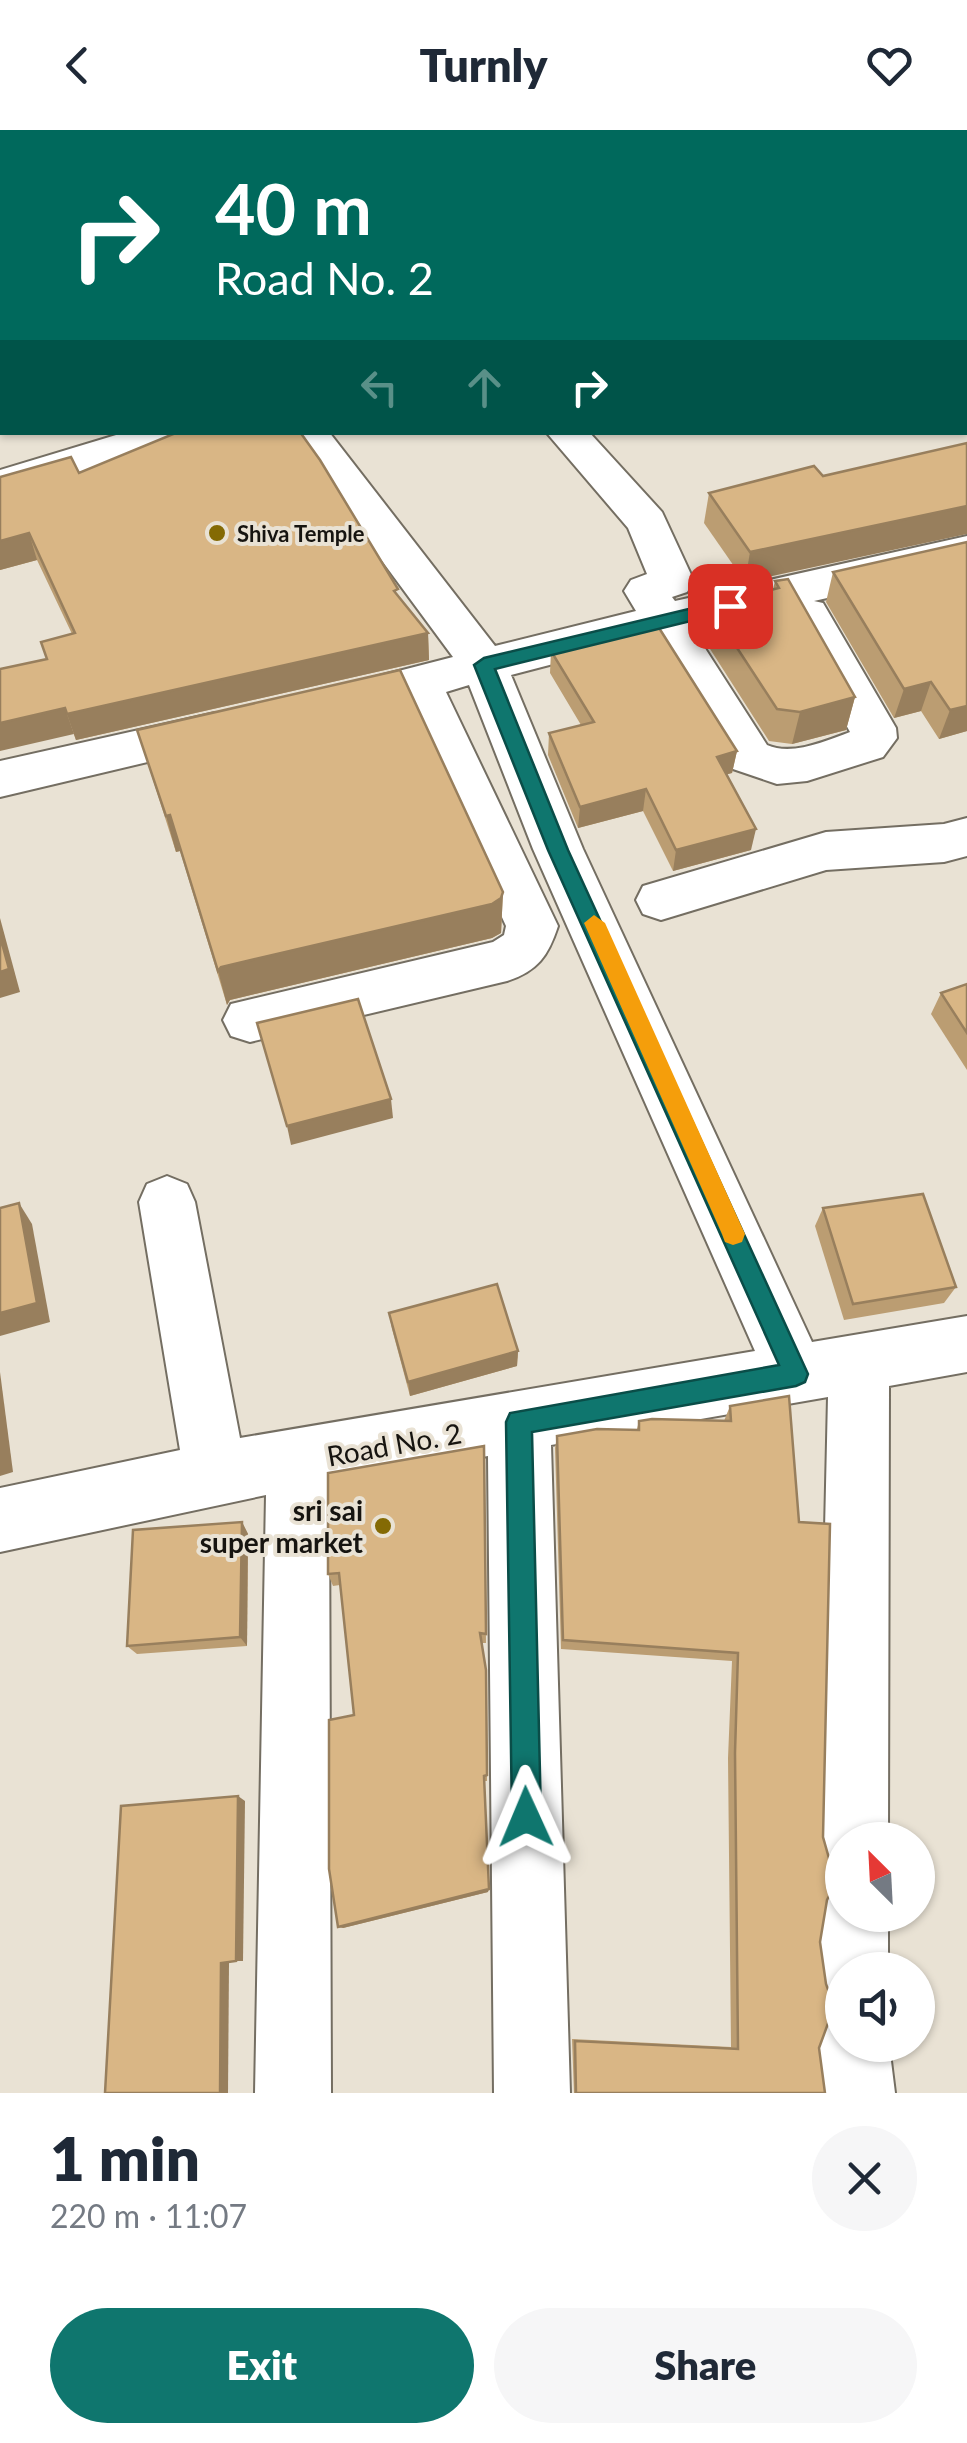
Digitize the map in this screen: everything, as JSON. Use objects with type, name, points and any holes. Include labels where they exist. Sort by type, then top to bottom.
[{"type":"street","points":[[0,484],[162,435]]},
{"type":"street","points":[[310,435],[484,665],[546,819],[796,1374]]},
{"type":"street","points":[[569,435],[647,522],[672,580],[646,591],[750,757],[762,766],[780,768],[866,745],[874,738],[874,728],[795,592]]},
{"type":"street","points":[[0,780],[419,684],[665,619],[967,551]]},
{"type":"street","points":[[250,1020],[507,960],[525,947],[532,926],[419,684]]},
{"type":"street","points":[[488,833],[546,819]]},
{"type":"street","points":[[661,900],[826,850],[944,843],[967,836]]},
{"type":"street","points":[[166,1202],[215,1473]]},
{"type":"street","name":"Road No. 2","points":[[0,1520],[215,1473],[967,1344]]},
{"type":"street","points":[[853,1822],[859,1361]]},
{"type":"street","points":[[519,1422],[532,2093]]},
{"type":"street","points":[[292,2093],[298,1461]]},
{"type":"street","points":[[852,2062],[857,2093]]},
{"type":"building","points":[[171,435],[302,435],[398,589],[394,591],[428,633],[67,714],[65,708],[0,723],[0,669],[47,659],[41,642],[75,633],[29,533],[0,541],[0,477],[71,457],[79,473]]},
{"type":"building","points":[[967,443],[967,506],[750,552],[709,493],[814,466],[823,476]]},
{"type":"building","points":[[967,542],[967,706],[950,710],[931,682],[904,689],[833,572]]},
{"type":"building","points":[[788,579],[855,697],[800,712],[777,709],[709,605],[779,588],[775,581]]},
{"type":"building","points":[[654,620],[737,751],[717,757],[756,829],[676,850],[646,789],[580,807],[549,733],[594,722],[551,651]]},
{"type":"building","points":[[400,670],[503,892],[501,898],[492,904],[221,967],[218,971],[170,815],[166,816],[137,730]]},
{"type":"building","points":[[0,936],[9,969],[0,972]]},
{"type":"building","points":[[967,984],[967,1033],[941,993]]},
{"type":"building","points":[[358,999],[391,1099],[287,1126],[257,1023]]},
{"type":"building","points":[[923,1194],[956,1287],[853,1304],[823,1208]]},
{"type":"building","points":[[19,1203],[37,1303],[0,1313],[0,1208]]},
{"type":"building","points":[[497,1284],[518,1351],[408,1382],[389,1313]]},
{"type":"building","points":[[789,1396],[799,1522],[830,1524],[825,1912],[820,1942],[825,1977],[825,2032],[819,2048],[825,2093],[576,2093],[575,2041],[738,2049],[738,1653],[563,1640],[557,1436],[597,1429],[639,1430],[639,1421],[652,1419],[731,1421],[730,1406]]},
{"type":"building","points":[[484,1446],[486,1634],[480,1633],[486,1670],[484,1776],[489,1889],[338,1927],[329,1869],[329,1720],[354,1715],[339,1573],[328,1574],[328,1473]]},
{"type":"building","points":[[242,1522],[240,1637],[127,1646],[133,1530]]},
{"type":"building","points":[[238,1796],[236,1961],[221,1963],[220,2093],[105,2093],[121,1806]]},
{"type":"slow traffic","points":[[594,923],[733,1234]]},
{"type":"place","name":"Shiva Temple","points":[[217,533]]},
{"type":"place","name":"sri sai super market","points":[[383,1526]]},
{"type":"route","points":[[526,1817],[519,1422],[796,1374],[558,850],[484,665],[730,606]]}]
